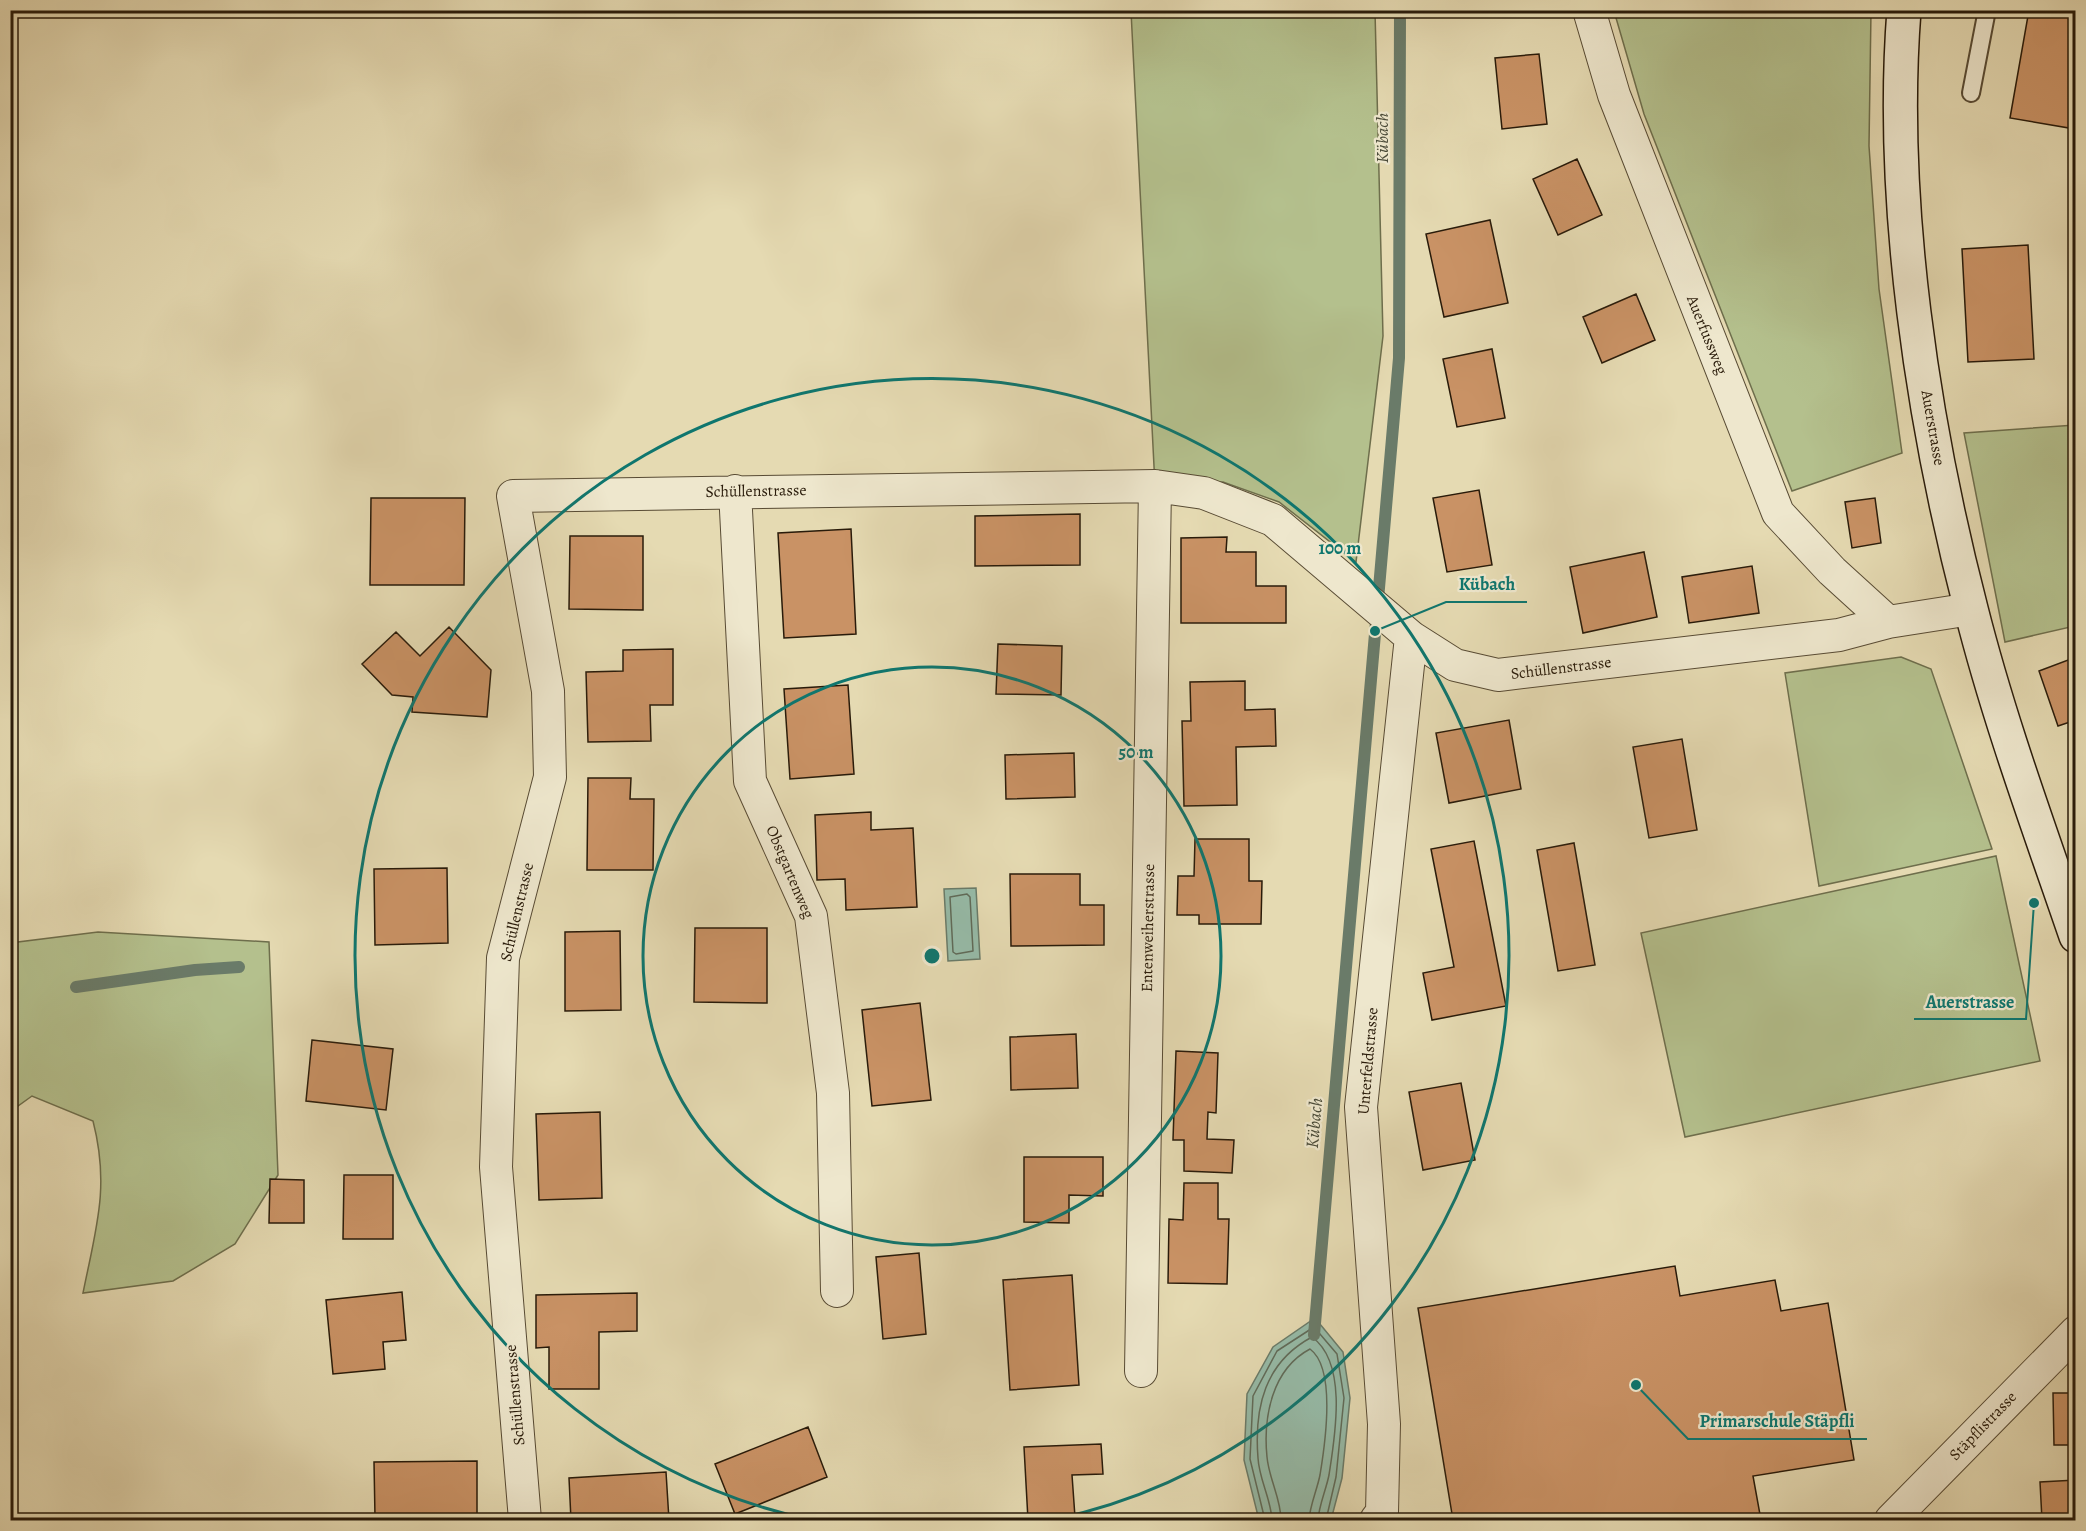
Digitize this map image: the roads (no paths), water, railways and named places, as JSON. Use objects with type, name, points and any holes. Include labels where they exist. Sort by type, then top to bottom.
[{"type":"main road","name":"Auerstrasse","points":[[1904,10],[1902,170],[1914,308],[1938,458],[1971,609],[2011,744],[2076,936]]},
{"type":"street","name":"Auerfussweg","points":[[1589,10],[1614,95],[1779,513],[1832,571],[1887,622]]},
{"type":"street","name":"Schüllenstrasse","points":[[525,1521],[496,1156],[503,958],[550,777],[548,691],[513,496],[1155,486],[1204,493],[1273,520],[1404,632],[1455,665],[1498,675],[1839,635],[1887,622],[1971,609]]},
{"type":"street","name":"Entenweiherstrasse","points":[[1141,1371],[1155,486]]},
{"type":"street","name":"Obstgartenweg","points":[[735,491],[750,781],[811,916],[833,1093],[837,1291]]},
{"type":"street","name":"Unterfeldstrasse","points":[[1376,1521],[1382,1512],[1384,1424],[1361,1107],[1404,632]]},
{"type":"street","name":"Stäpflistrasse","points":[[1891,1521],[2076,1332]]},
{"type":"lane","points":[[1971,93],[1987,10]]},
{"type":"water","points":[[976,888],[980,959],[948,961],[944,889]]},
{"type":"water","points":[[1315,1318],[1343,1352],[1350,1398],[1342,1478],[1331,1520],[1259,1520],[1244,1460],[1247,1394],[1273,1347]]},
{"type":"waterway","name":"Kübach","points":[[1314,1335],[1399,358],[1400,10]]},
{"type":"waterway","points":[[76,987],[195,970],[239,967]]},
{"type":"place","name":"Kübach","points":[[1375,631]]},
{"type":"place","name":"Auerstrasse","points":[[2034,903]]},
{"type":"place","name":"Primarschule Stäpfli","points":[[1636,1385]]}]
